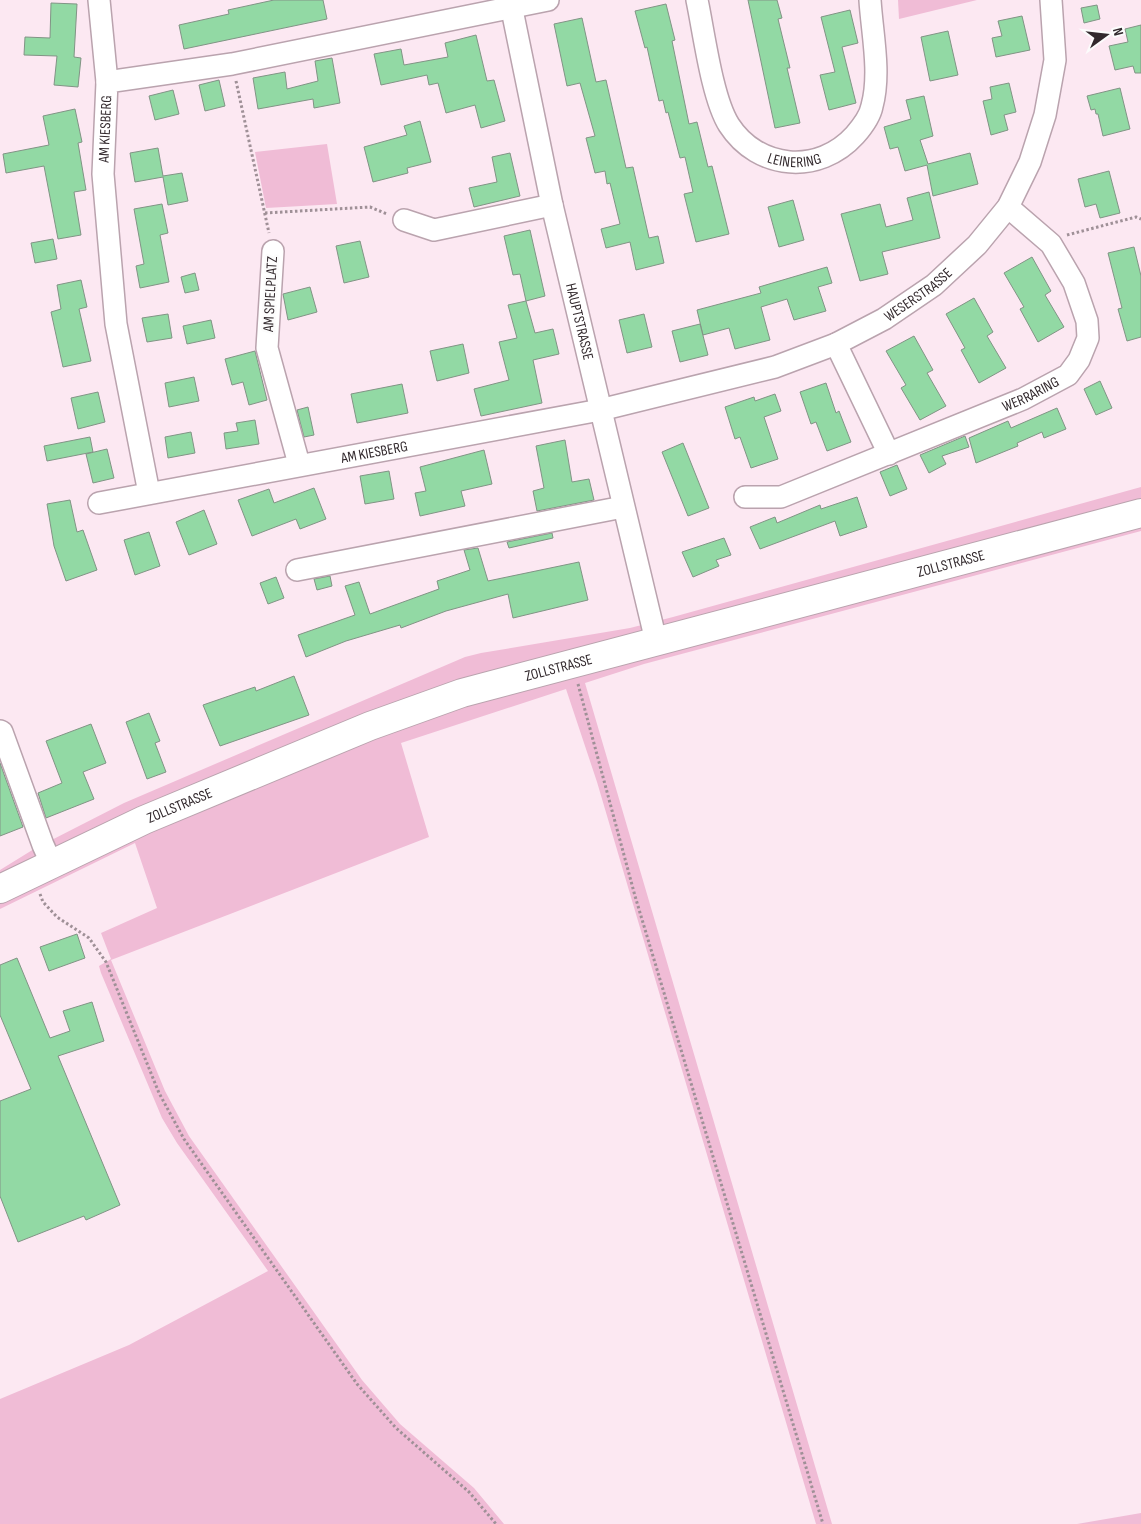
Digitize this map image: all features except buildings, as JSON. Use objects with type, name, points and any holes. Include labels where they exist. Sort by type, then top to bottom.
[{"type":"main road","name":"ZOLLSTRASSE","points":[[0,889],[144,820],[370,726],[462,693],[1141,512]]},
{"type":"street","points":[[99,0],[107,82]]},
{"type":"street","points":[[511,4],[548,0]]},
{"type":"street","name":"LEINERING","points":[[697,0],[718,100],[728,124],[741,140],[757,153],[794,164],[813,161],[846,144],[862,126],[872,107],[876,77],[870,0]]},
{"type":"street","name":"WESERSTRASSE","points":[[600,410],[775,366],[836,344],[884,319],[934,285],[977,245],[1008,207],[1030,162],[1045,115],[1055,60],[1051,0]]},
{"type":"street","name":"AM KIESBERG","points":[[149,493],[116,324],[103,174],[107,82],[232,64],[511,4]]},
{"type":"street","name":"HAUPTSTRASSE","points":[[511,4],[552,205],[656,641]]},
{"type":"street","points":[[404,220],[434,230],[552,205]]},
{"type":"street","name":"WERRARING","points":[[745,498],[781,496],[1023,399],[1068,375],[1079,360],[1088,338],[1087,320],[1074,283],[1051,244],[1008,207]]},
{"type":"street","name":"AM SPIELPLATZ","points":[[273,251],[267,348],[299,464]]},
{"type":"street","points":[[836,344],[889,454]]},
{"type":"street","name":"AM KIESBERG","points":[[99,503],[299,464],[600,410]]},
{"type":"street","points":[[297,570],[623,507]]},
{"type":"street","points":[[0,731],[2,732],[43,845],[43,870]]},
{"type":"path","name":"AM SPIELPLATZ","points":[[232,64],[273,251]]},
{"type":"path","points":[[265,213],[370,207],[404,220]]},
{"type":"path","points":[[1051,244],[1064,236],[1136,217],[1141,219]]},
{"type":"path","points":[[572,664],[635,896],[823,1524]]},
{"type":"path","points":[[43,870],[43,902],[57,917],[89,938],[106,962],[159,1093],[184,1139],[357,1384],[396,1428],[469,1492],[496,1524]]},
{"type":"shaded area","points":[[898,0],[977,0],[899,19]]},
{"type":"shaded area","points":[[327,144],[337,204],[266,208],[255,152]]},
{"type":"shaded area","points":[[1141,487],[1141,531],[644,664],[585,683],[832,1524],[816,1524],[597,782],[566,689],[401,743],[429,837],[111,960],[165,1091],[189,1136],[362,1380],[400,1424],[474,1488],[504,1524],[0,1524],[0,1399],[129,1345],[268,1271],[177,1143],[162,1118],[101,973],[99,966],[111,959],[101,933],[157,908],[135,843],[0,909],[0,870],[34,849],[124,803],[465,657],[630,628]]},
{"type":"shaded area","points":[[1141,1513],[1141,1524],[1077,1524]]}]
